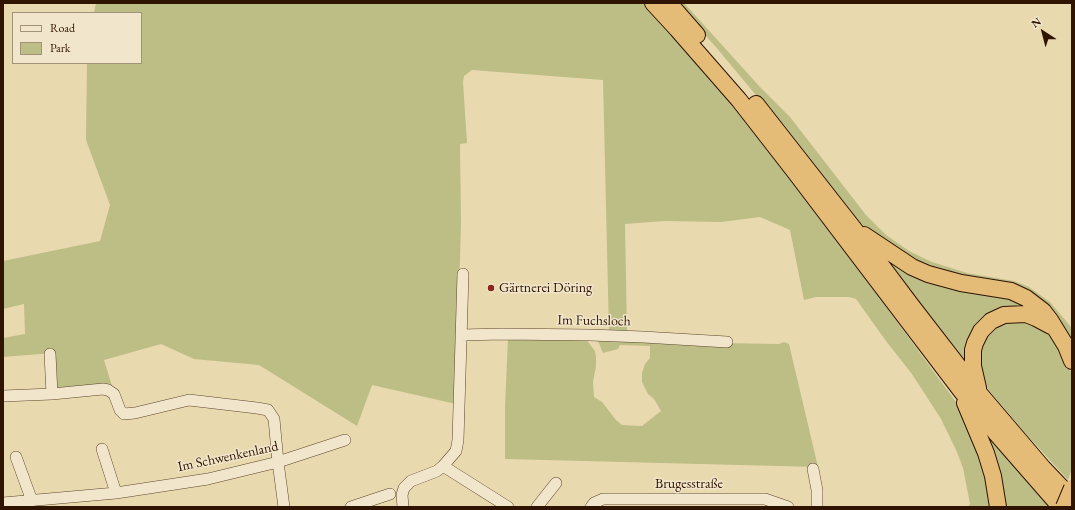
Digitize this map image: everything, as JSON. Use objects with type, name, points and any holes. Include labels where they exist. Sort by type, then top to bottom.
[{"type":"highway","points":[[652,3],[678,29],[739,100],[962,392],[995,432],[1064,496]]},
{"type":"highway","points":[[669,3],[773,125],[979,393],[1038,462],[1064,496]]},
{"type":"highway","points":[[854,229],[912,267],[961,284],[998,288],[1017,293],[1034,303],[1050,320],[1066,346],[1072,360]]},
{"type":"highway","points":[[979,393],[973,366],[973,350],[981,331],[991,321],[1004,315],[1026,314],[1056,330]]},
{"type":"highway","points":[[962,392],[969,414],[986,452],[993,476],[998,507]]},
{"type":"street","points":[[403,507],[402,495],[404,488],[411,481],[430,475],[443,466],[456,451],[458,440],[463,274]]},
{"type":"street","name":"Im Fuchsloch","points":[[461,336],[502,334],[590,335],[727,342]]},
{"type":"street","points":[[50,354],[52,394]]},
{"type":"street","points":[[3,396],[108,390],[114,394],[124,414],[135,413],[189,400],[268,410],[274,419],[284,507]]},
{"type":"street","name":"Im Schwenkenland","points":[[3,504],[40,502],[116,493],[208,479],[278,462],[345,440]]},
{"type":"street","points":[[102,449],[116,493]]},
{"type":"street","points":[[16,457],[40,502]]},
{"type":"street","points":[[443,466],[482,492],[490,494],[508,507]]},
{"type":"street","points":[[814,469],[817,490],[817,507]]},
{"type":"street","points":[[537,507],[556,483]]},
{"type":"street","points":[[351,507],[390,494]]},
{"type":"street","name":"Brugesstraße","points":[[591,507],[594,503],[603,499],[682,503],[765,499],[770,504],[788,507]]},
{"type":"green space","points":[[96,3],[646,3],[728,94],[855,259],[864,277],[959,406],[975,436],[995,507],[968,507],[970,504],[963,468],[941,419],[912,374],[856,299],[849,297],[816,297],[804,300],[790,230],[760,217],[721,222],[664,221],[625,224],[627,334],[609,333],[603,80],[472,70],[464,76],[463,82],[467,143],[460,144],[461,222],[456,404],[372,385],[357,426],[259,365],[194,359],[161,344],[104,360],[112,386],[59,389],[55,384],[53,353],[3,357],[3,338],[25,334],[24,304],[3,309],[3,261],[100,241],[110,205],[86,140],[87,64],[142,64],[142,12],[94,12]]},
{"type":"green space","points":[[676,3],[684,3],[760,87],[790,117],[866,215],[886,235],[909,251],[932,262],[967,273],[1014,281],[1029,287],[1050,302],[1071,327],[1072,350],[1041,306],[945,277],[873,236],[860,224],[783,124]]},
{"type":"green space","points":[[876,247],[982,290],[1034,307],[988,321],[973,377]]},
{"type":"green space","points":[[1029,319],[1055,336],[1072,374],[1072,468],[1068,480],[987,388],[979,373],[981,341],[1002,321]]},
{"type":"green space","points":[[508,338],[588,338],[588,342],[595,351],[596,357],[593,382],[594,397],[602,402],[616,420],[622,425],[642,426],[661,411],[654,399],[648,394],[642,382],[642,373],[645,364],[650,358],[650,346],[620,345],[618,349],[603,353],[598,341],[779,344],[784,342],[789,344],[818,467],[505,459],[505,407]]},
{"type":"green space","points":[[975,418],[1053,507],[1002,507]]},
{"type":"place","name":"Gärtnerei Döring","points":[[491,288]]}]
